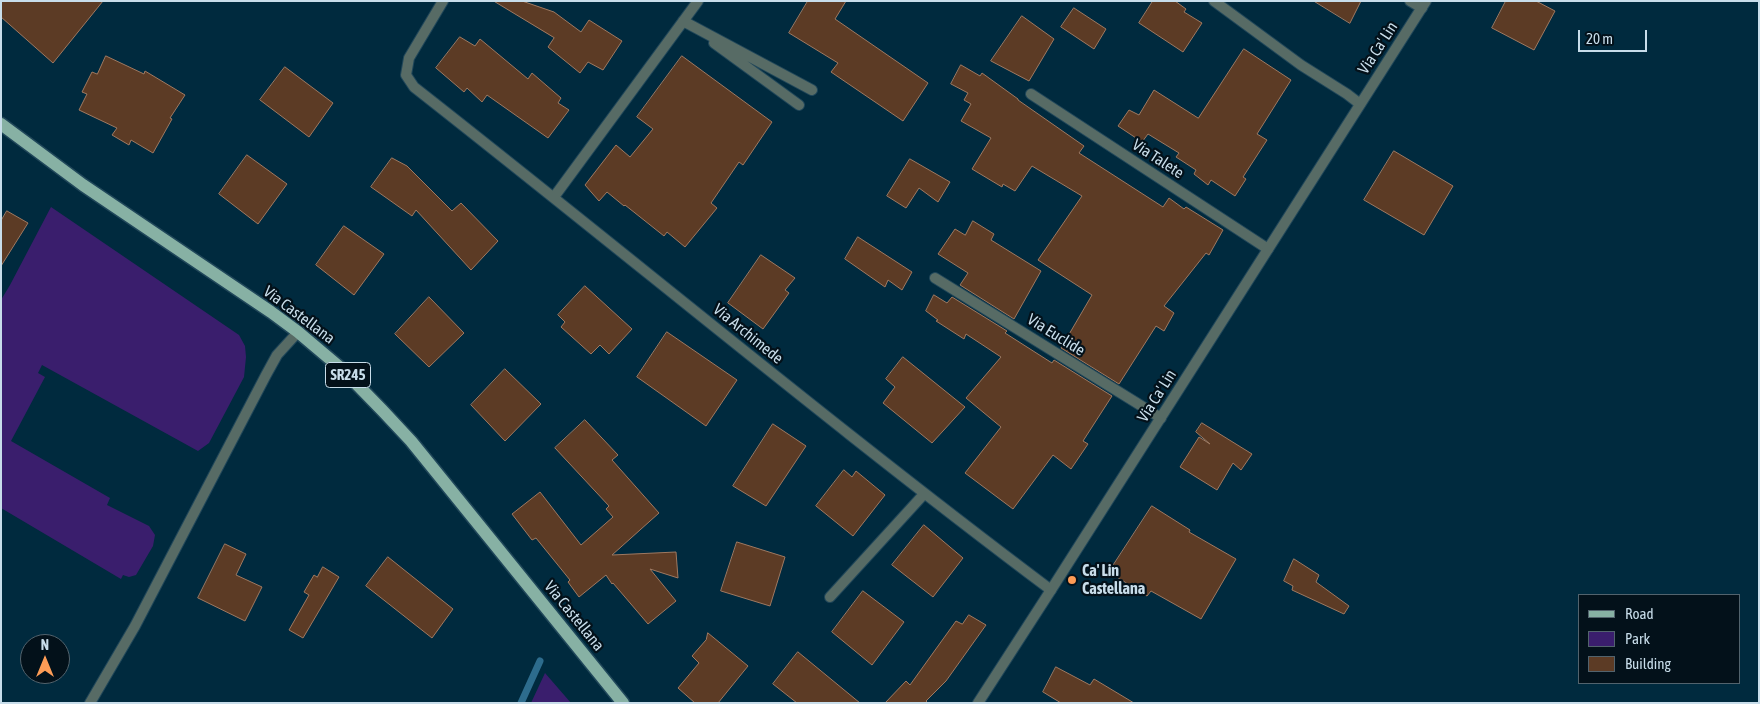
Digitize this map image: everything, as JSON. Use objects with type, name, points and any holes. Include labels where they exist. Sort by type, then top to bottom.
[{"type":"main road","name":"Via Castellana","points":[[1,124],[83,185],[298,332],[343,370],[411,441],[623,703]]},
{"type":"street","name":"Via Archimede","points":[[444,1],[409,58],[406,75],[414,87],[924,494],[1051,590]]},
{"type":"street","points":[[554,197],[698,1]]},
{"type":"street","points":[[1214,1],[1301,65],[1360,104]]},
{"type":"street","name":"Via Ca' Lin","points":[[978,703],[1424,5],[1410,1]]},
{"type":"street","points":[[683,21],[812,90]]},
{"type":"street","points":[[683,21],[799,105]]},
{"type":"street","name":"Via Talete","points":[[1031,94],[1268,249]]},
{"type":"street","name":"Via Euclide","points":[[935,278],[1161,418]]},
{"type":"street","points":[[90,703],[135,626],[277,355],[298,332]]},
{"type":"street","points":[[830,597],[924,494]]},
{"type":"green space","points":[[51,207],[239,335],[245,346],[244,377],[209,443],[198,451],[42,365],[38,373],[45,377],[11,441],[110,498],[107,505],[149,526],[155,535],[153,546],[136,575],[129,577],[123,575],[121,579],[1,508],[1,300]]},
{"type":"green space","points":[[545,673],[571,703],[531,703]]},
{"type":"building","points":[[1,1],[103,1],[53,63],[1,17]]},
{"type":"building","points":[[494,1],[522,1],[554,12],[581,32],[589,20],[622,41],[603,70],[588,62],[580,73],[548,47],[554,38]]},
{"type":"building","points":[[808,1],[846,1],[835,19],[928,83],[903,121],[831,72],[838,63],[789,33]]},
{"type":"building","points":[[1153,1],[1175,1],[1186,9],[1184,12],[1202,23],[1183,52],[1139,23]]},
{"type":"building","points":[[1314,1],[1361,1],[1350,23]]},
{"type":"building","points":[[1506,1],[1536,1],[1555,11],[1534,50],[1492,28]]},
{"type":"building","points":[[1074,8],[1106,29],[1094,49],[1061,27]]},
{"type":"building","points":[[1022,16],[1054,39],[1029,81],[991,61]]},
{"type":"building","points":[[460,37],[475,46],[480,39],[528,79],[532,73],[561,98],[558,103],[569,110],[548,138],[487,95],[482,102],[467,88],[464,92],[436,68]]},
{"type":"building","points":[[1244,49],[1291,80],[1257,134],[1267,140],[1243,177],[1246,179],[1235,196],[1211,180],[1208,185],[1194,174],[1196,170],[1176,157],[1179,153],[1148,134],[1142,142],[1118,126],[1129,110],[1139,115],[1154,90],[1198,118]]},
{"type":"building","points":[[106,56],[144,74],[145,71],[185,95],[170,118],[172,119],[153,153],[131,140],[129,145],[112,135],[117,128],[79,110],[87,94],[82,92],[92,72],[97,74]]},
{"type":"building","points":[[682,56],[772,122],[743,165],[739,162],[711,203],[717,208],[685,247],[667,232],[664,236],[607,192],[599,201],[585,185],[616,145],[630,157],[653,129],[637,117]]},
{"type":"building","points":[[961,65],[980,76],[982,73],[1084,146],[1079,153],[1163,207],[1169,198],[1184,209],[1186,207],[1223,230],[1209,255],[1206,253],[1164,306],[1174,313],[1164,331],[1156,326],[1119,384],[1061,348],[1092,295],[1038,260],[1082,196],[1032,166],[1015,191],[1003,184],[1002,187],[972,169],[991,138],[961,121],[971,104],[964,100],[968,93],[951,84]]},
{"type":"building","points":[[285,67],[333,103],[309,137],[260,100]]},
{"type":"building","points":[[1394,151],[1453,186],[1424,235],[1364,200]]},
{"type":"building","points":[[247,155],[287,184],[258,224],[219,194]]},
{"type":"building","points":[[392,158],[407,166],[452,211],[461,203],[498,241],[471,270],[416,210],[412,216],[371,187]]},
{"type":"building","points":[[910,159],[950,182],[938,202],[919,188],[906,208],[887,196]]},
{"type":"building","points":[[7,211],[28,223],[1,266],[1,221]]},
{"type":"building","points":[[973,221],[994,234],[991,240],[1041,271],[1014,319],[960,285],[968,273],[938,254],[955,229],[965,235]]},
{"type":"building","points":[[344,226],[384,254],[354,295],[316,265]]},
{"type":"building","points":[[858,237],[912,272],[902,290],[888,280],[885,287],[845,259]]},
{"type":"building","points":[[761,255],[795,278],[785,290],[789,293],[763,329],[728,303]]},
{"type":"building","points":[[585,286],[632,329],[609,354],[600,345],[591,354],[561,327],[565,322],[558,315]]},
{"type":"building","points":[[934,295],[947,303],[952,297],[1007,331],[1005,333],[1052,363],[1054,360],[1112,396],[1083,441],[1088,444],[1071,469],[1053,455],[1013,509],[965,473],[1001,427],[966,398],[1001,357],[966,334],[964,339],[936,321],[938,320],[926,311]]},
{"type":"building","points":[[429,297],[464,333],[429,367],[395,334]]},
{"type":"building","points":[[667,332],[737,380],[706,426],[637,377]]},
{"type":"building","points":[[903,357],[965,407],[932,443],[883,403],[895,387],[886,379]]},
{"type":"building","points":[[505,369],[541,404],[505,441],[471,405]]},
{"type":"building","points":[[585,420],[618,455],[612,460],[659,513],[612,555],[676,552],[678,578],[650,569],[676,601],[648,624],[606,575],[579,597],[568,582],[570,580],[536,538],[532,540],[512,514],[540,492],[581,545],[613,517],[606,509],[609,506],[555,448]]},
{"type":"building","points":[[1202,423],[1252,454],[1241,470],[1233,463],[1217,490],[1180,467],[1199,437],[1210,444],[1196,432]]},
{"type":"building","points":[[773,424],[806,446],[766,506],[733,486]]},
{"type":"building","points":[[844,470],[852,477],[856,471],[885,495],[853,536],[816,506]]},
{"type":"building","points":[[1152,506],[1190,530],[1189,532],[1236,559],[1201,619],[1151,591],[1147,596],[1109,572]]},
{"type":"building","points":[[924,525],[963,558],[933,597],[892,565]]},
{"type":"building","points":[[737,542],[785,557],[770,606],[721,591]]},
{"type":"building","points":[[225,544],[246,554],[236,575],[262,587],[245,621],[198,598]]},
{"type":"building","points":[[388,557],[453,609],[432,638],[366,586]]},
{"type":"building","points":[[1294,559],[1319,575],[1316,582],[1349,606],[1344,614],[1292,590],[1293,586],[1284,581]]},
{"type":"building","points":[[323,567],[339,577],[303,638],[289,630],[309,595],[304,592],[314,575],[317,577]]},
{"type":"building","points":[[863,591],[904,622],[872,665],[832,632]]},
{"type":"building","points":[[969,615],[986,625],[946,681],[926,701],[928,703],[885,703],[906,681],[910,685],[956,621],[962,624]]},
{"type":"building","points":[[708,633],[748,666],[718,703],[695,703],[678,688],[699,663],[692,656],[706,640]]},
{"type":"building","points":[[798,652],[860,703],[797,703],[773,684]]},
{"type":"building","points":[[1056,667],[1090,685],[1094,679],[1134,703],[1061,703],[1043,692]]},
{"type":"waterway","points":[[521,703],[540,661]]},
{"type":"place","name":"Ca' Lin Castellana","points":[[1072,580]]}]
